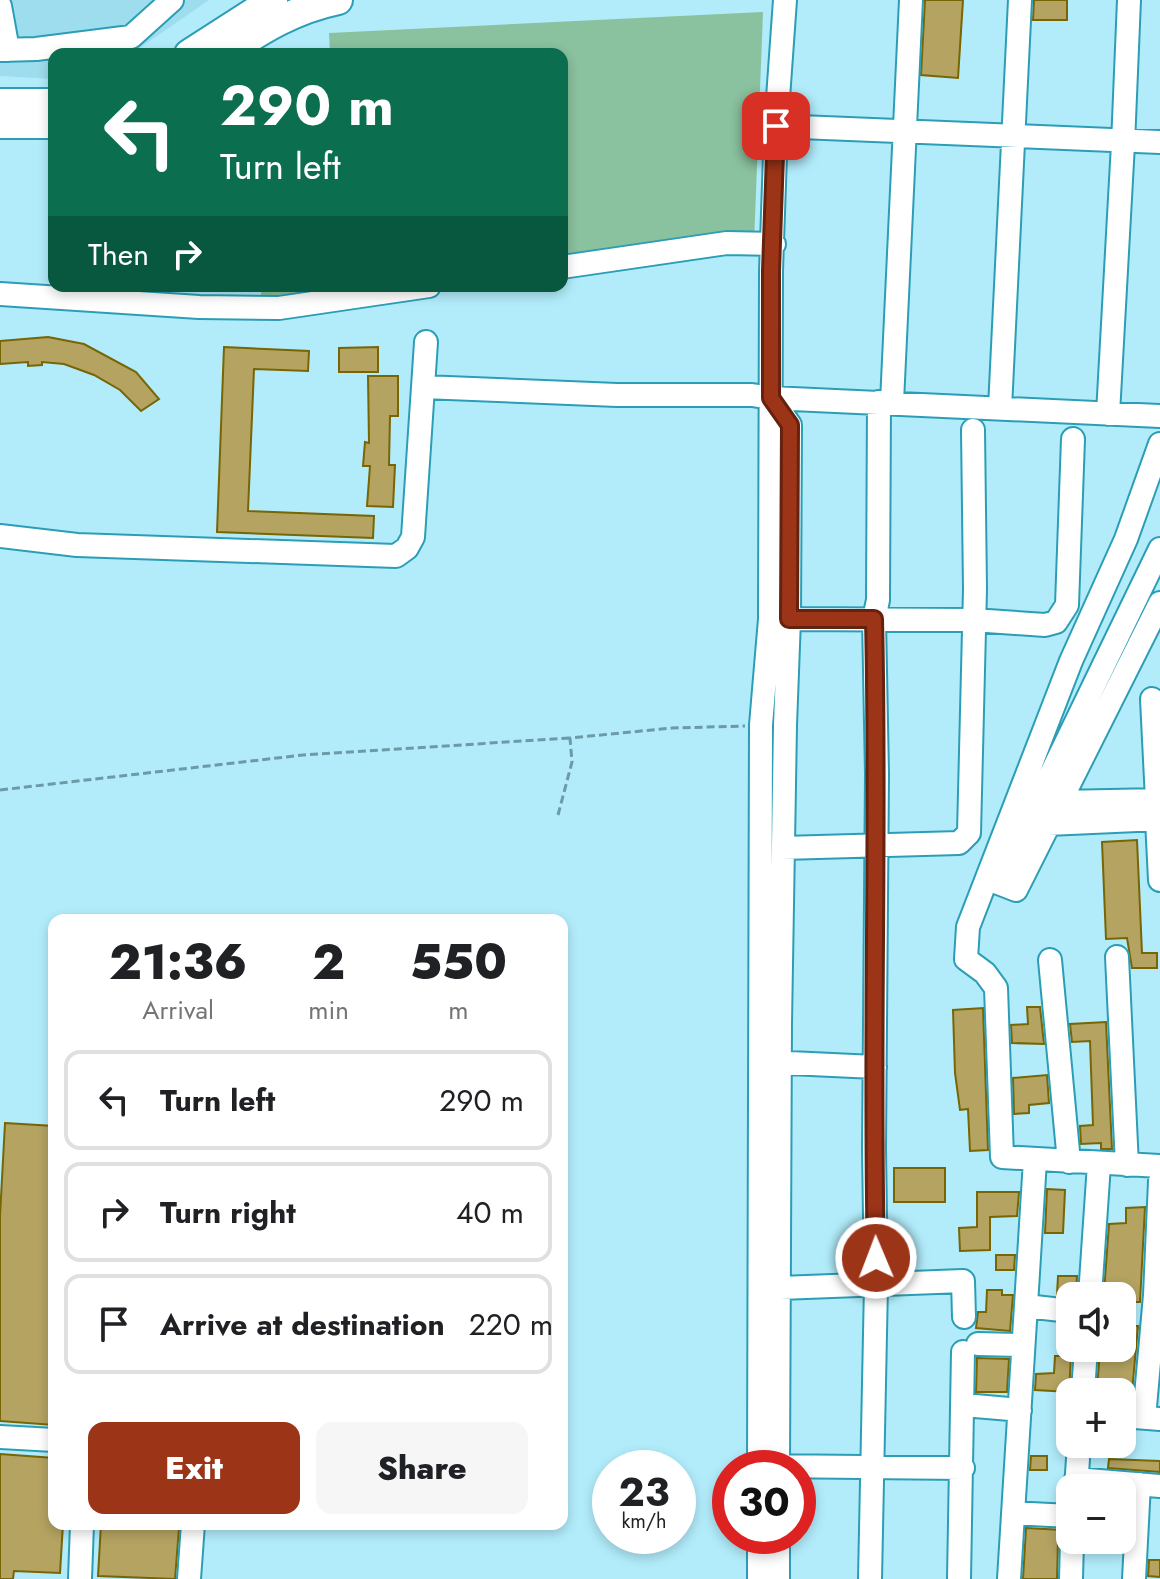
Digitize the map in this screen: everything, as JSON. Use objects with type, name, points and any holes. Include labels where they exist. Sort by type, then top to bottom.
[{"type":"main road","points":[[198,48],[273,0]]},
{"type":"main road","points":[[235,48],[301,9],[338,0]]},
{"type":"main road","points":[[0,103],[48,103]]},
{"type":"main road","points":[[0,124],[48,124]]},
{"type":"street","points":[[0,6],[4,50],[36,49],[131,37],[172,0]]},
{"type":"street","points":[[769,1450],[780,1288],[761,806],[761,725],[770,619],[776,126],[785,0]]},
{"type":"street","points":[[870,1579],[876,1285],[874,619],[878,600],[886,402],[911,0]]},
{"type":"street","points":[[1000,408],[1020,0]]},
{"type":"street","points":[[1108,414],[1129,0]]},
{"type":"street","points":[[776,126],[1160,142]]},
{"type":"street","points":[[568,266],[727,243],[774,244]]},
{"type":"street","points":[[0,294],[199,307],[279,308],[388,292]]},
{"type":"street","points":[[0,536],[77,545],[396,556],[407,548],[413,537],[426,342]]},
{"type":"street","points":[[423,387],[617,395],[752,395],[1160,416]]},
{"type":"street","points":[[768,1450],[770,1062],[783,848],[790,425],[771,398]]},
{"type":"street","points":[[783,848],[959,843],[969,833],[973,430]]},
{"type":"street","points":[[789,619],[973,620],[1045,625],[1056,622],[1067,605],[1073,439]]},
{"type":"street","points":[[1160,444],[1126,539],[1071,661],[968,927],[966,959],[985,973],[996,988],[1002,1157],[1160,1166]]},
{"type":"street","points":[[1160,549],[998,883],[1016,890],[1160,603]]},
{"type":"street","points":[[1152,699],[1160,880]]},
{"type":"street","points":[[1059,802],[1159,810]]},
{"type":"street","points":[[761,806],[783,806]]},
{"type":"street","points":[[1048,824],[1159,810]]},
{"type":"street","points":[[1117,957],[1127,1165]]},
{"type":"street","points":[[1050,960],[1069,1162]]},
{"type":"street","points":[[770,1062],[875,1067]]},
{"type":"street","points":[[1009,1579],[1035,1160]]},
{"type":"street","points":[[1091,1282],[1099,1164]]},
{"type":"street","points":[[1142,1418],[1155,1295],[1160,1181]]},
{"type":"street","points":[[780,1288],[963,1281],[964,1317]]},
{"type":"street","points":[[1026,1306],[1056,1309]]},
{"type":"street","points":[[959,1579],[970,1348],[1023,1345]]},
{"type":"street","points":[[975,1406],[1020,1410]]},
{"type":"street","points":[[0,1437],[48,1440]]},
{"type":"street","points":[[816,1467],[963,1468]]},
{"type":"street","points":[[1134,1579],[1150,1485]]},
{"type":"street","points":[[1013,1513],[1056,1515]]},
{"type":"street","points":[[80,1579],[82,1530]]},
{"type":"street","points":[[189,1579],[193,1530]]},
{"type":"street","points":[[759,1554],[759,1579]]},
{"type":"street","points":[[778,1554],[778,1579]]},
{"type":"street","points":[[1071,1579],[1072,1554]]},
{"type":"path","points":[[0,790],[303,755],[570,738],[672,728],[761,725]]},
{"type":"path","points":[[558,815],[572,762],[570,738]]},
{"type":"shaded area","points":[[0,0],[209,0],[140,48],[48,48],[48,79],[0,76]]},
{"type":"green space","points":[[763,12],[754,243],[568,265],[568,48],[330,48],[329,33]]},
{"type":"green space","points":[[261,292],[337,292],[261,301]]},
{"type":"building","points":[[925,0],[963,0],[958,78],[921,75]]},
{"type":"building","points":[[1034,0],[1067,0],[1067,20],[1033,20]]},
{"type":"building","points":[[48,337],[84,344],[136,372],[159,399],[141,411],[120,390],[94,375],[64,364],[0,364],[0,341]]},
{"type":"building","points":[[224,347],[309,351],[308,371],[254,369],[248,511],[374,516],[373,538],[217,532]]},
{"type":"building","points":[[378,347],[378,372],[339,372],[339,348]]},
{"type":"building","points":[[368,376],[398,376],[398,416],[390,416],[389,465],[395,465],[393,507],[367,506],[370,466],[363,466],[365,442],[369,443]]},
{"type":"building","points":[[1137,840],[1142,953],[1157,953],[1157,968],[1132,968],[1127,938],[1106,939],[1102,842]]},
{"type":"building","points":[[1027,1007],[1040,1007],[1044,1044],[1012,1043],[1011,1025],[1028,1024]]},
{"type":"building","points":[[983,1008],[988,1150],[970,1151],[968,1109],[960,1110],[955,1073],[953,1010]]},
{"type":"building","points":[[1106,1022],[1112,1149],[1101,1149],[1101,1143],[1081,1144],[1080,1126],[1093,1125],[1090,1041],[1072,1042],[1070,1024]]},
{"type":"building","points":[[1047,1075],[1049,1103],[1029,1105],[1029,1113],[1014,1114],[1013,1078]]},
{"type":"building","points":[[5,1123],[48,1126],[48,1425],[0,1421],[0,1216]]},
{"type":"building","points":[[894,1168],[945,1168],[945,1202],[894,1202]]},
{"type":"building","points":[[1047,1189],[1065,1190],[1063,1233],[1045,1233]]},
{"type":"building","points":[[977,1192],[1019,1192],[1017,1216],[990,1217],[990,1250],[960,1251],[959,1228],[977,1227]]},
{"type":"building","points":[[1145,1207],[1140,1302],[1136,1302],[1136,1282],[1105,1282],[1109,1224],[1126,1223],[1126,1208]]},
{"type":"building","points":[[996,1255],[1015,1255],[1014,1270],[996,1270]]},
{"type":"building","points":[[1058,1276],[1077,1276],[1077,1282],[1058,1282]]},
{"type":"building","points":[[987,1290],[1002,1290],[1002,1295],[1013,1295],[1010,1331],[976,1328],[978,1312],[986,1312]]},
{"type":"building","points":[[1055,1356],[1056,1362],[1071,1362],[1070,1378],[1056,1378],[1056,1391],[1035,1390],[1036,1374],[1054,1373]]},
{"type":"building","points":[[977,1358],[1009,1359],[1007,1392],[976,1392]]},
{"type":"building","points":[[1099,1362],[1135,1362],[1133,1378],[1098,1378]]},
{"type":"building","points":[[0,1454],[48,1458],[48,1530],[63,1530],[60,1573],[14,1571],[13,1579],[0,1579]]},
{"type":"building","points":[[1031,1456],[1047,1456],[1047,1470],[1030,1470]]},
{"type":"building","points":[[1109,1459],[1160,1461],[1160,1472],[1108,1468]]},
{"type":"building","points":[[1026,1528],[1056,1530],[1057,1579],[1023,1579]]},
{"type":"building","points":[[101,1530],[179,1530],[175,1579],[98,1576]]},
{"type":"building","points":[[1149,1560],[1160,1560],[1160,1577],[1148,1576]]},
{"type":"route","points":[[776,126],[771,398],[790,425],[789,619],[874,619],[877,774],[876,1258]]}]
